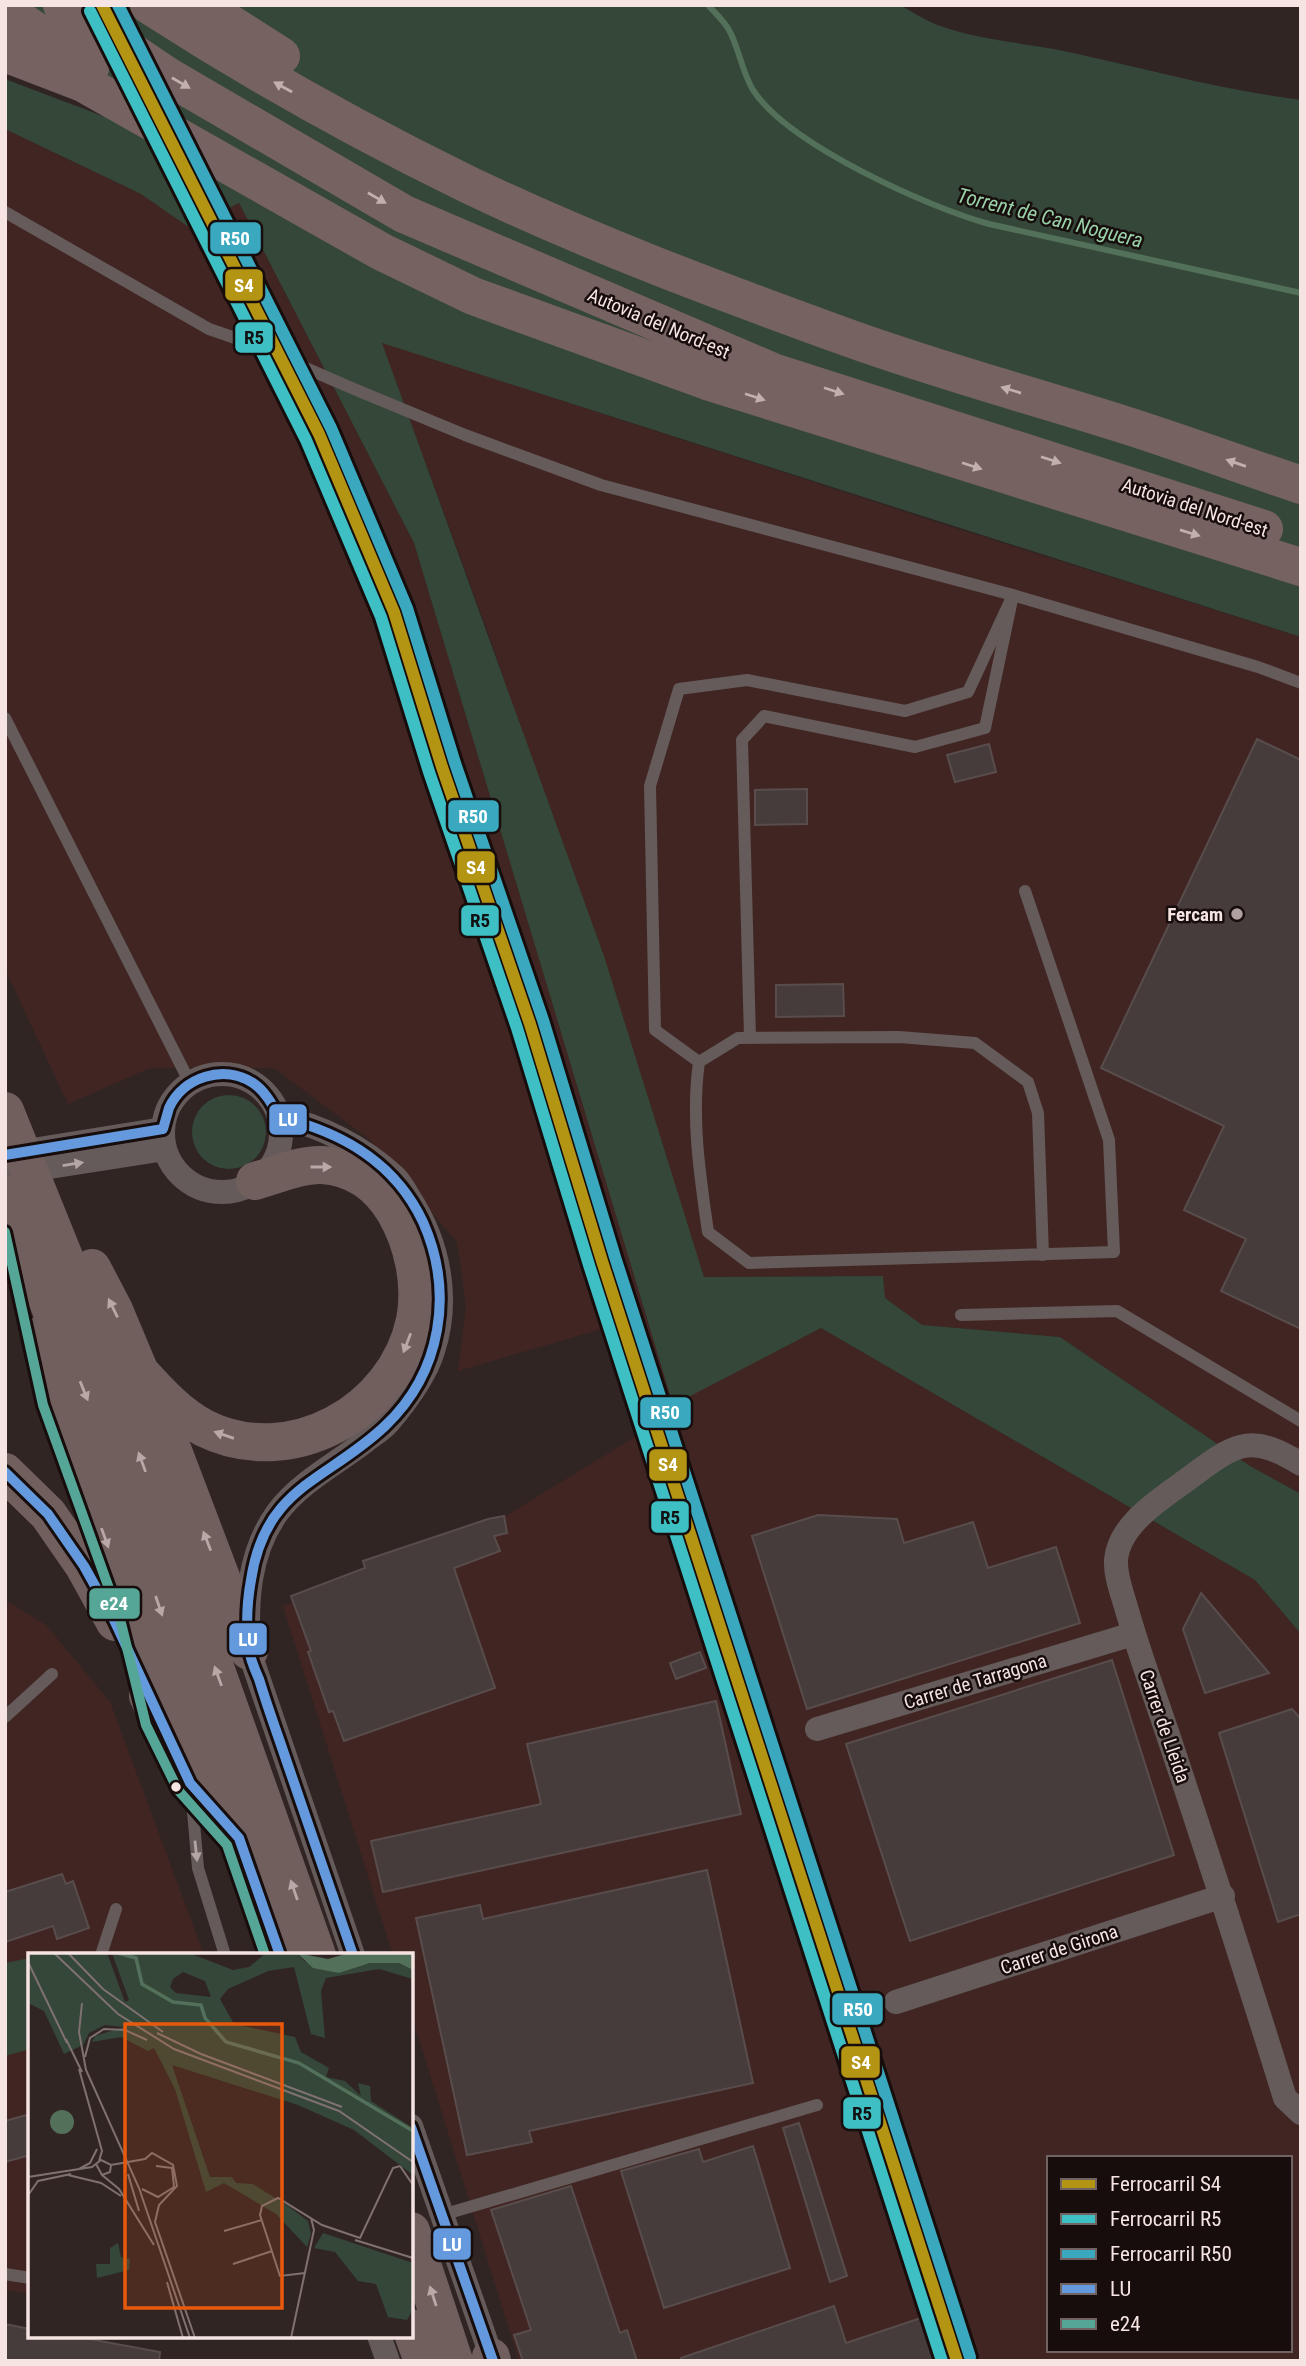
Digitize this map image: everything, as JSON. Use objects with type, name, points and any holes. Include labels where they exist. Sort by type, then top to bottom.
[{"type":"highway","name":"Autovia del Nord-est","points":[[62,5],[169,77],[404,214],[773,372],[1301,542]]},
{"type":"highway","points":[[149,5],[274,82],[468,184],[627,254],[791,316],[965,377],[1123,424],[1301,485]]},
{"type":"highway","points":[[201,5],[408,131],[791,316]]},
{"type":"highway","points":[[5,10],[57,48],[174,121],[466,279],[707,381]]},
{"type":"highway","points":[[5,53],[83,83],[382,252],[473,296],[707,381],[1301,567]]},
{"type":"highway","points":[[9,1135],[71,1228],[114,1310],[173,1451],[249,1651]]},
{"type":"highway","points":[[9,1135],[108,1368],[316,1953]]},
{"type":"highway","points":[[140,1372],[171,1405],[204,1427],[232,1438],[274,1442],[300,1439],[336,1426],[360,1410],[381,1387],[400,1359],[415,1320],[416,1279],[403,1226],[390,1203],[370,1182],[347,1168],[320,1165],[255,1181]]},
{"type":"highway","points":[[5,1194],[98,1427],[279,1953]]},
{"type":"highway","points":[[22,1237],[57,1402],[133,1615],[159,1720]]},
{"type":"highway","points":[[5,1459],[19,1485],[48,1514],[85,1566],[114,1620],[190,1783],[239,1838]]},
{"type":"highway","points":[[426,2223],[483,2360]]},
{"type":"highway","points":[[413,2334],[423,2361]]},
{"type":"street","points":[[222,1074],[247,1079],[268,1095],[279,1117],[281,1144],[277,1158],[255,1181],[241,1188],[225,1192],[194,1185],[181,1176],[171,1163],[164,1139],[170,1105],[176,1094],[190,1083],[209,1075],[222,1074]]},
{"type":"street","points":[[279,1117],[338,1137],[370,1157],[397,1179],[429,1234],[439,1269],[440,1314],[433,1353],[411,1393],[386,1425],[309,1480],[278,1512],[260,1544],[250,1580],[247,1616],[249,1651],[352,1953]]},
{"type":"street","points":[[9,1135],[164,1139]]},
{"type":"street","points":[[5,1174],[164,1139]]},
{"type":"street","name":"Carrer de Lleida","points":[[1301,1464],[1268,1447],[1253,1445],[1239,1447],[1220,1456],[1136,1520],[1120,1542],[1116,1562],[1120,1589],[1133,1634],[1223,1896],[1285,2098],[1301,2113]]},
{"type":"street","name":"Carrer de Tarragona","points":[[817,1729],[1133,1634]]},
{"type":"street","name":"Carrer de Girona","points":[[896,2002],[1223,1896]]},
{"type":"street","points":[[413,2139],[426,2223]]},
{"type":"street","points":[[380,2338],[388,2361]]},
{"type":"lane","points":[[5,212],[209,329],[477,439],[601,485],[1013,595],[1258,667],[1301,683]]},
{"type":"lane","points":[[750,1038],[742,740],[764,716],[915,747],[985,728],[1013,595]]},
{"type":"lane","points":[[699,1062],[655,1031],[650,786],[679,689],[747,680],[905,711],[968,692],[1013,595]]},
{"type":"lane","points":[[5,718],[190,1083]]},
{"type":"lane","points":[[699,1062],[695,1093],[700,1177],[708,1232],[749,1263],[1114,1252],[1109,1140],[1025,891]]},
{"type":"lane","points":[[699,1062],[738,1038],[899,1037],[975,1043],[1028,1082],[1038,1113],[1042,1255]]},
{"type":"lane","points":[[961,1315],[1117,1311],[1301,1420]]},
{"type":"lane","points":[[5,1717],[52,1674]]},
{"type":"lane","points":[[190,1783],[198,1868],[224,1953]]},
{"type":"lane","points":[[102,1953],[116,1909]]},
{"type":"lane","points":[[426,2223],[817,2105]]},
{"type":"lane","points":[[5,2274],[28,2278]]},
{"type":"shaded area","points":[[5,129],[141,194],[190,227],[239,203],[414,543],[673,1404],[821,1328],[1255,1580],[1301,1634],[1301,2361],[519,2361],[413,2019],[413,1953],[392,1953],[283,1606],[507,1515],[643,1432],[608,1327],[458,1371],[466,1306],[457,1242],[369,1139],[274,1068],[150,1068],[68,1104],[5,969]]},
{"type":"shaded area","points":[[381,342],[1301,637],[1301,1494],[1250,1466],[1060,1337],[922,1325],[884,1298],[883,1276],[704,1277],[490,638]]},
{"type":"shaded area","points":[[5,1600],[46,1625],[110,1702],[203,1953],[28,1953],[28,2294],[5,2290]]},
{"type":"green space","points":[[5,5],[900,5],[937,25],[973,35],[1064,51],[1241,91],[1301,100],[1301,637],[382,343],[604,956],[704,1277],[883,1276],[885,1298],[922,1325],[1060,1337],[1250,1466],[1301,1494],[1301,1634],[1255,1580],[821,1328],[673,1405],[414,543],[239,203],[190,228],[141,194],[5,129],[5,79],[129,126],[5,38]]},
{"type":"green space","points":[[222,1095],[236,1095],[250,1101],[260,1111],[266,1132],[260,1153],[250,1163],[236,1169],[222,1169],[208,1163],[198,1153],[192,1139],[192,1125],[198,1111],[208,1101]]},
{"type":"green space","points":[[28,1958],[28,2050],[5,2056],[5,1963]]},
{"type":"building","name":"Fercam","points":[[1257,739],[1301,760],[1301,1329],[1221,1291],[1246,1239],[1184,1210],[1224,1126],[1101,1068]]},
{"type":"building","points":[[989,744],[996,772],[955,782],[947,755]]},
{"type":"building","points":[[807,789],[807,824],[755,825],[755,790]]},
{"type":"building","points":[[843,984],[844,1016],[776,1017],[776,985]]},
{"type":"building","points":[[818,1515],[897,1519],[904,1543],[973,1522],[988,1568],[1056,1547],[1080,1623],[807,1709],[752,1536]]},
{"type":"building","points":[[504,1516],[507,1533],[494,1536],[500,1551],[454,1568],[495,1688],[344,1741],[333,1711],[329,1712],[291,1596],[365,1568],[363,1561]]},
{"type":"building","points":[[1201,1593],[1269,1673],[1205,1693],[1183,1629]]},
{"type":"building","points":[[700,1652],[706,1668],[676,1679],[670,1663]]},
{"type":"building","points":[[1112,1660],[1174,1855],[910,1941],[846,1744]]},
{"type":"building","points":[[716,1701],[741,1814],[383,1892],[371,1841],[541,1804],[527,1744]]},
{"type":"building","points":[[1292,1709],[1301,1719],[1301,1914],[1278,1922],[1219,1733]]},
{"type":"building","points":[[707,1870],[753,2083],[529,2131],[532,2142],[467,2155],[416,1918],[480,1905],[483,1919]]},
{"type":"building","points":[[62,1874],[66,1884],[73,1881],[89,1928],[57,1939],[53,1926],[5,1942],[5,1892]]},
{"type":"building","points":[[28,2115],[28,2156],[5,2162],[5,2121]]},
{"type":"building","points":[[799,2123],[847,2276],[830,2282],[783,2128]]},
{"type":"building","points":[[753,2146],[790,2268],[664,2308],[621,2171],[699,2149],[703,2162]]},
{"type":"building","points":[[571,2186],[620,2333],[627,2330],[637,2361],[523,2361],[514,2335],[531,2330],[491,2210]]},
{"type":"building","points":[[834,2306],[846,2343],[927,2316],[942,2361],[681,2361],[681,2358]]},
{"type":"building","points":[[5,2324],[28,2329],[28,2338],[84,2338],[160,2352],[159,2361],[5,2361]]},
{"type":"waterway","name":"Torrent de Can Noguera","points":[[708,5],[729,30],[749,83],[771,111],[827,152],[896,188],[962,216],[989,224],[1301,293]]},
{"type":"rail line","name":"S4","points":[[102,5],[319,434],[394,612],[442,767],[530,1024],[602,1261],[957,2361]]},
{"type":"rail line","name":"R50","points":[[118,5],[331,428],[407,608],[455,763],[543,1020],[615,1257],[970,2357]]},
{"type":"rail line","name":"R5","points":[[90,11],[306,440],[381,617],[429,772],[517,1028],[589,1265],[942,2361]]},
{"type":"transit line","name":"LU","points":[[5,1155],[163,1129],[169,1108],[184,1088],[205,1077],[230,1075],[242,1077],[257,1086],[279,1117],[324,1131],[345,1141],[382,1166],[398,1182],[423,1222],[433,1249],[440,1303],[437,1330],[419,1381],[404,1405],[385,1426],[363,1445],[301,1488],[284,1504],[270,1524],[258,1549],[247,1614],[252,1661],[352,1953]]},
{"type":"transit line","name":"e24","points":[[5,1232],[43,1405],[120,1619],[146,1725],[178,1790],[227,1845],[264,1953]]},
{"type":"transit line","name":"LU","points":[[5,1472],[48,1514],[84,1566],[114,1620],[190,1783],[239,1838],[279,1953]]},
{"type":"transit line","name":"LU","points":[[413,2133],[493,2361]]},
{"type":"place","name":"Fercam","points":[[1237,914]]}]
